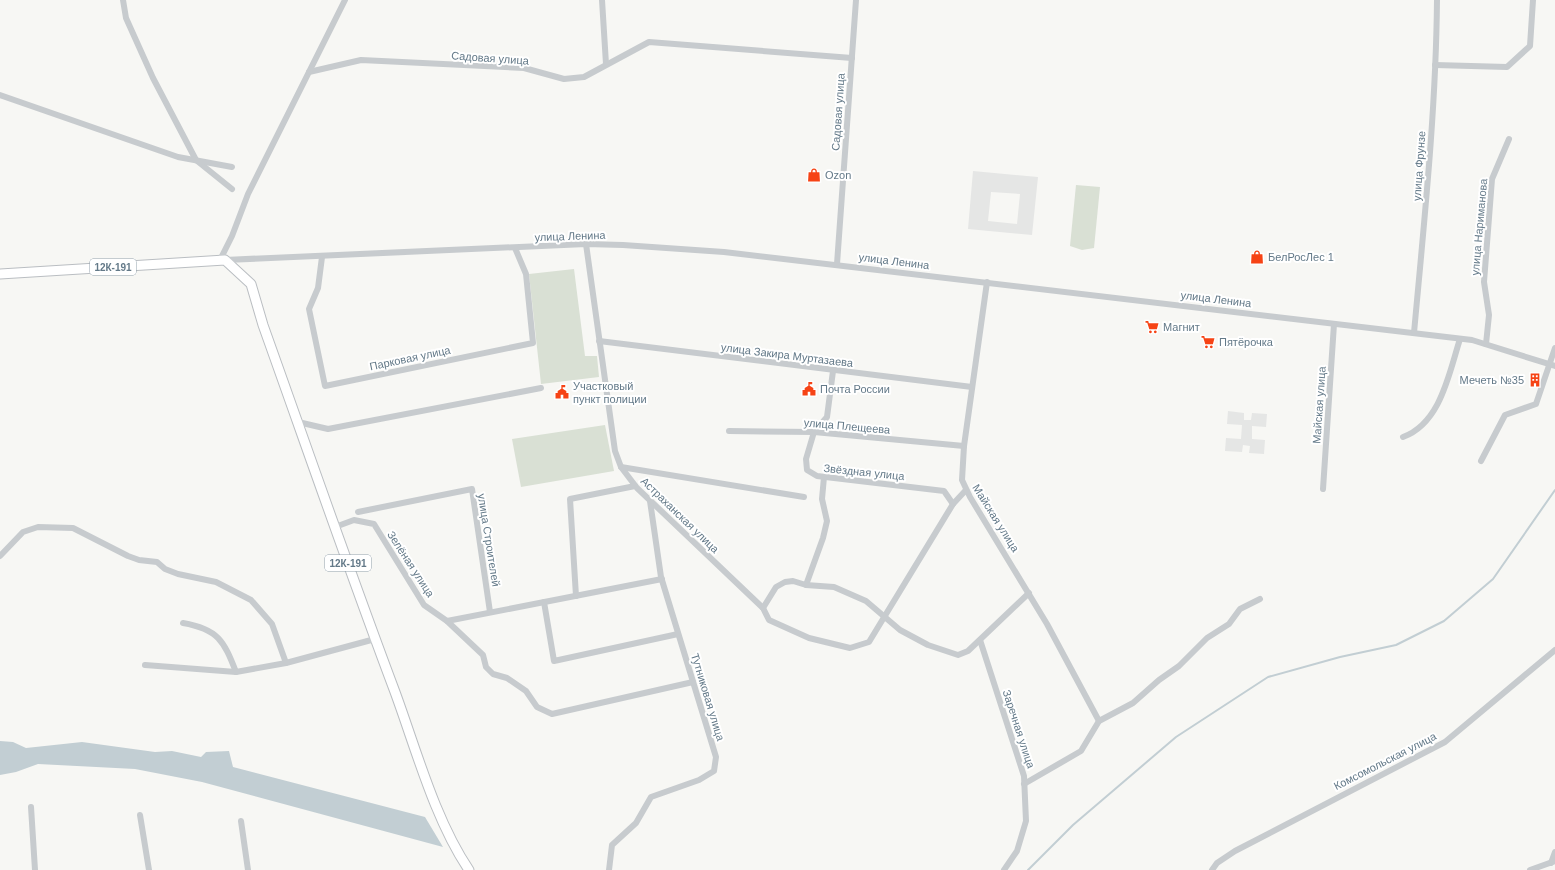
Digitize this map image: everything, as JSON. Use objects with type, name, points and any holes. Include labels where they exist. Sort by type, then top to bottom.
[{"type":"main road","name":"12К-191","points":[[0,274],[223,260],[250,284],[375,639],[438,808],[459,855],[469,870]]},
{"type":"street","points":[[123,0],[126,18],[153,78],[196,160],[232,189]]},
{"type":"street","points":[[223,260],[248,194],[345,0]]},
{"type":"street","points":[[602,0],[606,64]]},
{"type":"street","name":"Садовая улица","points":[[837,264],[856,0]]},
{"type":"street","name":"улица Фрунзе","points":[[1414,333],[1426,198],[1435,65],[1437,0]]},
{"type":"street","points":[[1435,65],[1507,67],[1530,46],[1532,0]]},
{"type":"street","name":"Садовая улица","points":[[309,72],[361,60],[524,68],[564,79],[584,77],[649,42],[852,58]]},
{"type":"street","points":[[0,95],[178,156],[232,166]]},
{"type":"street","name":"улица Нариманова","points":[[1486,344],[1489,315],[1484,282],[1492,179],[1509,139]]},
{"type":"street","name":"улица Ленина","points":[[223,260],[322,257],[586,244],[724,252],[837,264],[1460,339],[1486,344],[1553,365]]},
{"type":"street","name":"Астраханская улица","points":[[586,244],[615,451],[621,467],[635,486],[650,501],[763,608],[769,620],[809,638],[850,648],[868,642],[952,504],[966,490]]},
{"type":"street","name":"Парковая улица","points":[[322,257],[318,288],[309,309],[325,386],[533,343],[526,274],[515,248]]},
{"type":"street","name":"Майская улица","points":[[987,282],[964,446],[962,480],[966,490],[1029,593],[1099,721]]},
{"type":"street","name":"Майская улица","points":[[1323,489],[1334,324]]},
{"type":"street","points":[[1403,437],[1412,434],[1427,422],[1445,387],[1460,339]]},
{"type":"street","name":"улица Закира Муртазаева","points":[[599,342],[972,387]]},
{"type":"street","points":[[1481,461],[1505,416],[1536,404],[1553,365],[1555,348]]},
{"type":"street","points":[[814,432],[827,417],[833,371]]},
{"type":"street","points":[[298,422],[328,429],[541,388]]},
{"type":"street","name":"улица Плещеева","points":[[729,431],[814,432],[964,446]]},
{"type":"street","name":"Звёздная улица","points":[[814,432],[806,460],[807,470],[817,476],[944,491],[952,504]]},
{"type":"street","points":[[621,467],[804,498]]},
{"type":"street","points":[[806,585],[823,538],[827,521],[822,499],[824,477]]},
{"type":"street","points":[[576,596],[570,499],[635,486]]},
{"type":"street","name":"улица Строителей","points":[[358,512],[472,489],[490,612]]},
{"type":"street","name":"Тутниковая улица","points":[[609,870],[612,845],[636,822],[651,797],[699,780],[714,771],[716,757],[662,579],[650,501]]},
{"type":"street","name":"Зелёная улица","points":[[335,527],[354,520],[374,524],[424,605],[447,621],[483,655],[486,667],[493,674],[507,678],[526,691],[537,707],[552,714],[693,682]]},
{"type":"street","points":[[0,556],[23,532],[38,527],[73,528],[128,556],[139,560],[157,562],[165,569],[178,574],[216,582],[251,600],[272,624],[286,663]]},
{"type":"street","points":[[447,621],[662,579]]},
{"type":"street","points":[[763,608],[776,587],[785,582],[793,581],[806,585],[834,587],[866,601],[900,630],[928,645],[958,655],[968,651],[1029,593]]},
{"type":"street","points":[[1024,784],[1081,751],[1099,721],[1133,703],[1159,680],[1179,666],[1207,638],[1229,624],[1240,609],[1260,599]]},
{"type":"street","points":[[544,602],[554,661],[678,634]]},
{"type":"street","points":[[183,623],[201,626],[216,635],[226,647],[236,672]]},
{"type":"street","points":[[145,665],[236,672],[286,663],[375,639]]},
{"type":"street","name":"Заречная улица","points":[[980,640],[1024,776],[1026,821],[1017,851],[1004,870]]},
{"type":"street","name":"Комсомольская улица","points":[[1212,870],[1217,863],[1235,851],[1445,742],[1555,650]]},
{"type":"street","points":[[30,807],[35,870]]},
{"type":"street","points":[[140,815],[149,870]]},
{"type":"street","points":[[241,821],[248,870]]},
{"type":"street","points":[[1530,870],[1553,862],[1555,852]]},
{"type":"shaded area","points":[[973,171],[1038,177],[1032,235],[968,229]],"holes":[[[991,192],[1020,194],[1017,224],[988,221]]]},
{"type":"shaded area","points":[[1076,185],[1100,187],[1094,248],[1082,250],[1070,246]]},
{"type":"shaded area","points":[[574,269],[585,356],[597,356],[599,377],[541,384],[529,274]]},
{"type":"shaded area","points":[[1228,411],[1244,413],[1244,420],[1251,420],[1252,413],[1267,414],[1266,427],[1252,426],[1252,439],[1265,440],[1264,454],[1249,453],[1250,446],[1243,445],[1242,452],[1225,451],[1226,438],[1241,439],[1242,425],[1227,424]]},
{"type":"shaded area","points":[[605,425],[614,471],[521,487],[512,439]]},
{"type":"shaded area","points":[[0,741],[13,742],[26,748],[82,742],[155,752],[172,751],[201,757],[206,752],[229,751],[233,767],[425,817],[443,847],[202,782],[135,769],[38,764],[16,772],[0,775]]},
{"type":"waterway","points":[[1028,870],[1073,825],[1176,737],[1268,677],[1340,657],[1396,645],[1444,621],[1493,579],[1555,490]]},
{"type":"place","name":"Ozon","points":[[814,175]]},
{"type":"place","name":"БелРосЛес 1","points":[[1257,257]]},
{"type":"place","name":"Магнит","points":[[1152,327]]},
{"type":"place","name":"Пятёрочка","points":[[1208,342]]},
{"type":"place","name":"Мечеть №35","points":[[1535,380]]},
{"type":"place","name":"Почта России","points":[[809,389]]},
{"type":"place","name":"Участковый пункт полиции","points":[[562,392]]}]
